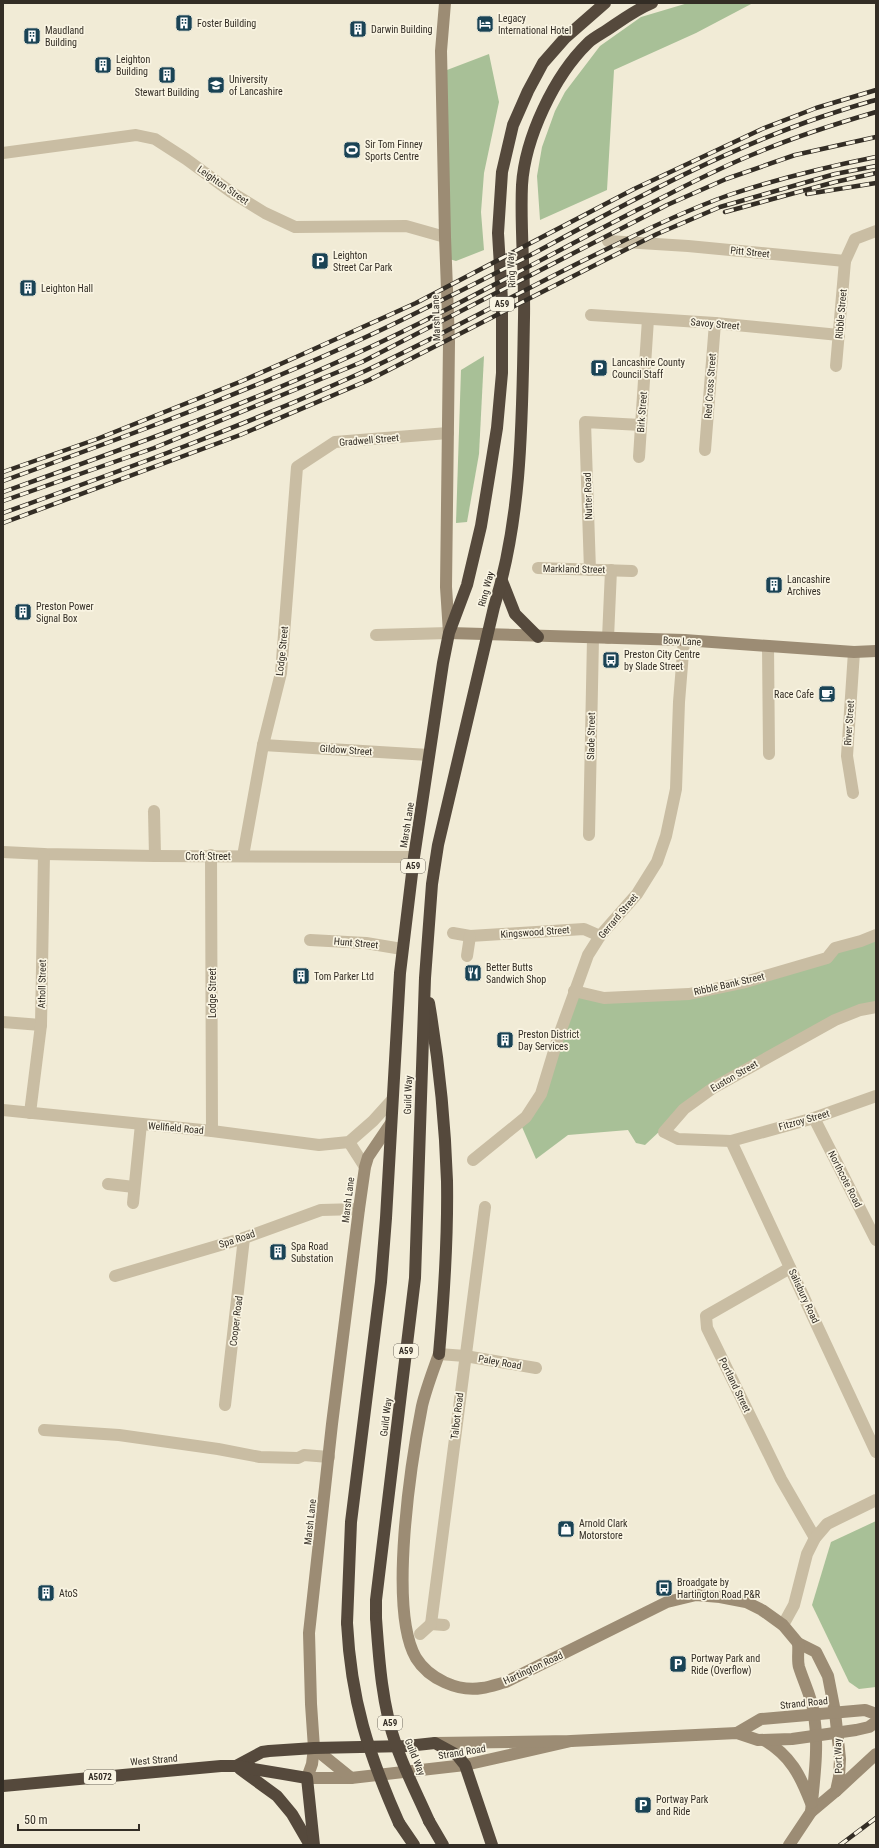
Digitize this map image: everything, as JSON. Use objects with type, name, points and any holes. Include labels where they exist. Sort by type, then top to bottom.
[{"type":"highway","name":"Ring Way","points":[[449,633],[467,585],[478,541],[491,474],[497,428],[502,373],[502,300],[498,233],[502,172],[513,125],[528,91],[543,64],[565,38],[605,3]]},
{"type":"highway","name":"Ring Way","points":[[488,634],[502,581],[519,461],[525,298],[522,183],[528,150],[546,105],[564,71],[588,42],[635,10],[652,3]]},
{"type":"highway","points":[[502,581],[515,614],[538,637]]},
{"type":"highway","name":"Marsh Lane","points":[[391,1123],[402,949],[429,755],[449,633]]},
{"type":"highway","name":"A59","points":[[425,978],[430,905],[438,845],[488,634]]},
{"type":"highway","points":[[425,978],[439,1061],[447,1181],[443,1301],[439,1354]]},
{"type":"highway","name":"Guild Way","points":[[425,978],[420,1083],[415,1278],[376,1600],[376,1618],[379,1663],[388,1712],[396,1744],[429,1821],[443,1845]]},
{"type":"highway","name":"Guild Way","points":[[391,1123],[381,1282],[350,1522],[346,1623],[349,1659],[361,1722],[379,1778],[399,1823],[414,1845]]},
{"type":"highway","points":[[435,1743],[456,1755],[466,1765],[492,1845]]},
{"type":"highway","name":"Strand Road","points":[[314,1748],[407,1746],[435,1743]]},
{"type":"highway","name":"West Strand","points":[[236,1766],[262,1752],[314,1748]]},
{"type":"highway","points":[[236,1766],[277,1796],[292,1814],[310,1845]]},
{"type":"highway","name":"West Strand","points":[[3,1786],[236,1766],[307,1778]]},
{"type":"highway","points":[[307,1778],[314,1845]]},
{"type":"street","name":"Marsh Lane","points":[[445,3],[440,52],[445,237],[450,342],[446,587],[449,633]]},
{"type":"street","name":"Leighton Street","points":[[3,153],[136,135],[155,139],[186,159],[231,192],[265,213],[295,227],[406,226],[445,237]]},
{"type":"street","points":[[845,261],[854,239],[876,231]]},
{"type":"street","name":"Pitt Street","points":[[608,241],[688,246],[845,261]]},
{"type":"street","name":"Ribble Street","points":[[836,366],[845,261]]},
{"type":"street","name":"Savoy Street","points":[[592,315],[715,323],[839,334]]},
{"type":"street","name":"Birk Street","points":[[639,457],[648,319]]},
{"type":"street","name":"Red Cross Street","points":[[705,450],[715,323]]},
{"type":"street","name":"Nutter Road","points":[[590,570],[585,422],[641,425]]},
{"type":"street","name":"Gradwell Street","points":[[297,467],[335,442],[448,433]]},
{"type":"street","name":"Lodge Street","points":[[243,856],[263,745],[281,673],[297,467]]},
{"type":"street","name":"Markland Street","points":[[538,568],[632,571]]},
{"type":"street","name":"Markland Street","points":[[608,638],[611,570]]},
{"type":"street","points":[[376,635],[449,633],[488,634]]},
{"type":"street","name":"Bow Lane","points":[[488,634],[538,637],[684,640],[854,652],[876,651]]},
{"type":"street","name":"Slade Street","points":[[589,835],[593,638]]},
{"type":"street","name":"Gerrard Street","points":[[473,1160],[526,1117],[541,1094],[574,991],[588,955],[600,936],[637,894],[657,862],[666,836],[676,789],[679,702],[684,640]]},
{"type":"street","points":[[768,646],[769,754]]},
{"type":"street","name":"River Street","points":[[853,793],[847,756],[854,652]]},
{"type":"street","name":"Gildow Street","points":[[263,745],[429,755]]},
{"type":"street","points":[[154,811],[155,856]]},
{"type":"street","name":"Croft Street","points":[[3,852],[155,856],[414,857]]},
{"type":"street","name":"Atholl Street","points":[[30,1113],[41,1025],[44,854]]},
{"type":"street","name":"Lodge Street","points":[[211,856],[212,1131]]},
{"type":"street","name":"Kingswood Street","points":[[453,933],[470,936],[584,929],[600,936]]},
{"type":"street","name":"Ribble Bank Street","points":[[574,991],[604,998],[689,994],[742,983],[826,958],[835,948],[876,935]]},
{"type":"street","points":[[467,956],[470,936]]},
{"type":"street","name":"Hunt Street","points":[[310,940],[366,943],[402,949]]},
{"type":"street","name":"Euston Street","points":[[731,1141],[678,1139],[664,1132],[684,1109],[713,1088],[835,1020],[860,1010],[876,1008]]},
{"type":"street","points":[[3,1022],[41,1025]]},
{"type":"street","name":"Fitzroy Street","points":[[731,1141],[814,1118],[876,1096]]},
{"type":"street","points":[[365,1168],[349,1142],[373,1121],[392,1100]]},
{"type":"street","name":"Wellfield Road","points":[[3,1110],[212,1131],[319,1145],[349,1142]]},
{"type":"street","name":"Northcote Road","points":[[814,1118],[876,1240]]},
{"type":"street","name":"Marsh Lane","points":[[307,1778],[312,1764],[314,1748],[310,1704],[309,1633],[359,1209],[368,1157],[391,1123]]},
{"type":"street","points":[[133,1203],[141,1124]]},
{"type":"street","name":"Salisbury Road","points":[[731,1141],[876,1452]]},
{"type":"street","points":[[108,1184],[134,1187]]},
{"type":"street","name":"Talbot Road","points":[[431,1624],[485,1208]]},
{"type":"street","name":"Spa Road","points":[[115,1276],[244,1238],[321,1210],[359,1209]]},
{"type":"street","name":"Cooper Road","points":[[225,1405],[244,1238]]},
{"type":"street","name":"Portland Street","points":[[790,1268],[706,1316],[707,1328],[781,1479],[815,1538]]},
{"type":"street","name":"Paley Road","points":[[439,1354],[465,1356],[536,1368]]},
{"type":"street","name":"Hartington Road","points":[[439,1354],[422,1405],[407,1504],[403,1585],[407,1634],[416,1658],[425,1669],[444,1682],[468,1689],[482,1688],[500,1683],[667,1602],[696,1595],[720,1597],[746,1602],[762,1610],[783,1625],[798,1643],[816,1652],[828,1676],[835,1712]]},
{"type":"street","points":[[44,1430],[119,1435],[218,1449],[260,1457],[298,1458],[304,1455],[329,1457]]},
{"type":"street","points":[[783,1625],[794,1605],[807,1554],[815,1538],[827,1524],[876,1500]]},
{"type":"street","points":[[420,1634],[431,1624],[444,1625]]},
{"type":"street","points":[[798,1643],[799,1666],[814,1714],[816,1735],[816,1766],[812,1808]]},
{"type":"street","name":"Strand Road","points":[[737,1733],[761,1719],[865,1710],[876,1714]]},
{"type":"street","name":"Port Way","points":[[835,1712],[840,1759],[839,1777],[836,1791]]},
{"type":"street","name":"Strand Road","points":[[435,1743],[571,1741],[737,1733],[764,1740],[792,1739],[868,1727],[876,1722]]},
{"type":"street","points":[[764,1740],[776,1747],[789,1760],[797,1771],[812,1808]]},
{"type":"street","name":"Strand Road","points":[[307,1778],[352,1778],[466,1765],[571,1741]]},
{"type":"street","points":[[314,1748],[352,1778]]},
{"type":"street","points":[[789,1845],[812,1808],[836,1791],[876,1754]]},
{"type":"green space","points":[[688,3],[753,3],[696,33],[614,70],[607,190],[540,220],[537,176],[542,147],[555,111],[565,92],[600,46],[641,17]]},
{"type":"green space","points":[[489,54],[499,102],[484,173],[481,212],[484,250],[456,261],[446,258],[447,70]]},
{"type":"green space","points":[[484,356],[479,454],[467,522],[456,523],[461,370]]},
{"type":"green space","points":[[876,940],[876,1003],[795,1039],[662,1129],[645,1145],[636,1143],[628,1130],[568,1135],[536,1159],[522,1127],[576,996],[687,997],[837,950]]},
{"type":"green space","points":[[876,1521],[876,1687],[859,1689],[849,1682],[812,1605],[831,1542]]},
{"type":"railway","points":[[3,472],[97,439],[242,381],[416,303],[634,189],[762,129],[816,108],[876,90]]},
{"type":"railway","points":[[3,481],[214,402],[318,359],[420,311],[520,261],[684,174],[786,130],[876,100]]},
{"type":"railway","points":[[3,492],[162,434],[318,371],[420,323],[637,210],[739,160],[799,136],[876,112]]},
{"type":"railway","points":[[3,501],[154,448],[362,362],[667,205],[726,179],[795,155],[876,137]]},
{"type":"railway","points":[[3,513],[186,446],[321,391],[396,356],[667,220],[698,207],[747,189],[820,169],[876,157]]},
{"type":"railway","points":[[3,523],[240,435],[369,380],[657,234],[720,207],[835,174],[876,166]]},
{"type":"railway","points":[[725,212],[835,182],[876,173]]},
{"type":"railway","points":[[807,194],[876,183]]},
{"type":"railway","points":[[840,1845],[876,1818]]},
{"type":"place","name":"Foster Building","points":[[184,23]]},
{"type":"place","name":"Legacy International Hotel","points":[[485,24]]},
{"type":"place","name":"Darwin Building","points":[[358,29]]},
{"type":"place","name":"Maudland Building","points":[[32,36]]},
{"type":"place","name":"Leighton Building","points":[[103,65]]},
{"type":"place","name":"Stewart Building","points":[[167,75]]},
{"type":"place","name":"University of Lancashire","points":[[216,85]]},
{"type":"place","name":"Sir Tom Finney Sports Centre","points":[[352,150]]},
{"type":"place","name":"Leighton Street Car Park","points":[[320,261]]},
{"type":"place","name":"Leighton Hall","points":[[28,288]]},
{"type":"place","name":"Lancashire County Council Staff","points":[[599,368]]},
{"type":"place","name":"Lancashire Archives","points":[[774,585]]},
{"type":"place","name":"Preston Power Signal Box","points":[[23,612]]},
{"type":"place","name":"Preston City Centre by Slade Street","points":[[611,660]]},
{"type":"place","name":"Race Cafe","points":[[827,694]]},
{"type":"place","name":"Better Butts Sandwich Shop","points":[[473,973]]},
{"type":"place","name":"Tom Parker Ltd","points":[[301,976]]},
{"type":"place","name":"Preston District Day Services","points":[[505,1040]]},
{"type":"place","name":"Spa Road Substation","points":[[278,1252]]},
{"type":"place","name":"Arnold Clark Motorstore","points":[[566,1529]]},
{"type":"place","name":"Broadgate by Hartington Road P&R","points":[[664,1588]]},
{"type":"place","name":"AtoS","points":[[46,1593]]},
{"type":"place","name":"Portway Park and Ride (Overflow)","points":[[678,1664]]},
{"type":"place","name":"Portway Park and Ride","points":[[643,1805]]}]
